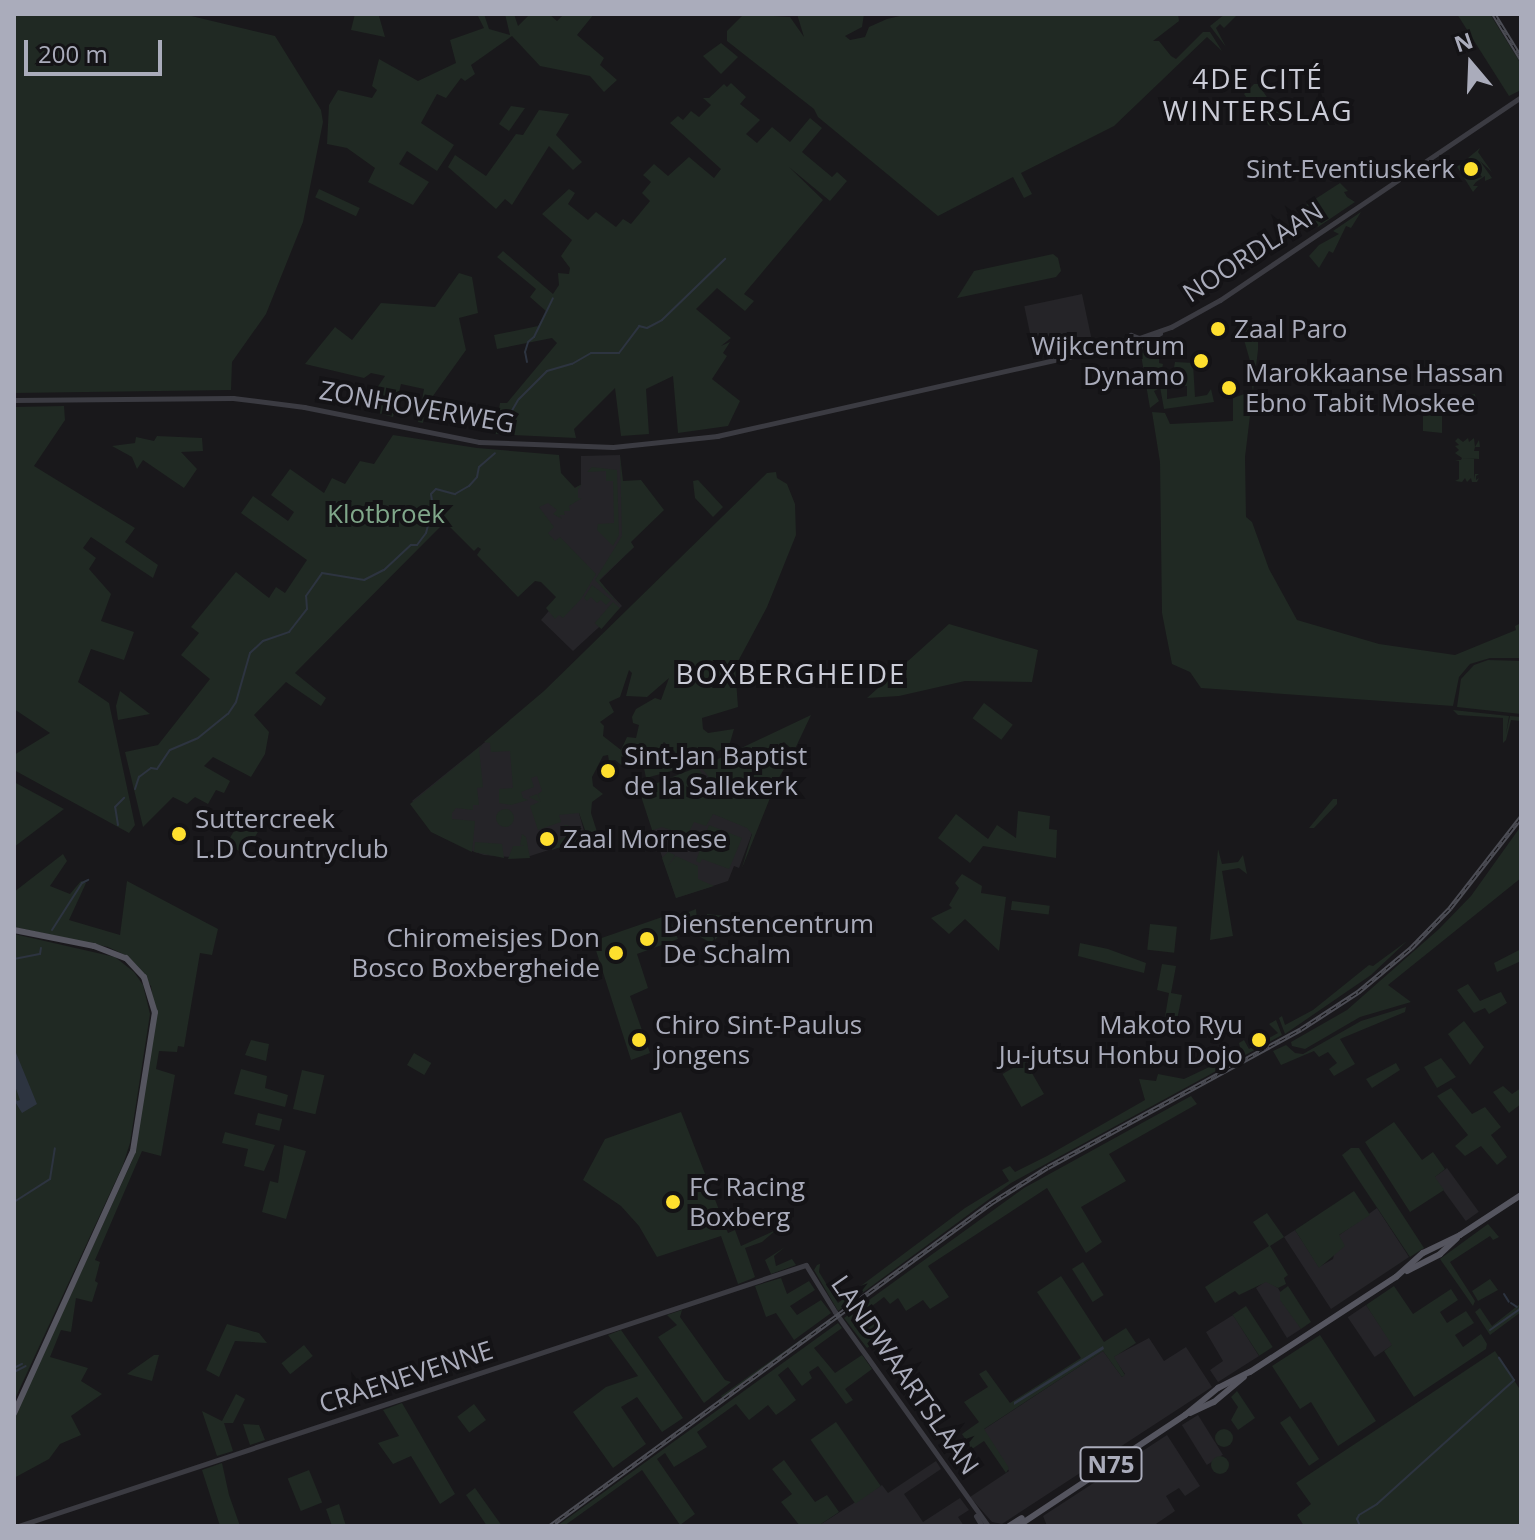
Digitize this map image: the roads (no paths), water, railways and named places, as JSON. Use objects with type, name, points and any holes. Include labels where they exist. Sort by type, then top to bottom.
[{"type":"main road","points":[[14,930],[94,946],[126,958],[144,977],[155,1012],[133,1151],[14,1413]]},
{"type":"main road","name":"N75","points":[[1018,1526],[1185,1415],[1218,1388],[1250,1372],[1396,1277],[1435,1257],[1460,1235],[1521,1195]]},
{"type":"main road","name":"N75","points":[[1396,1277],[1430,1249],[1460,1235]]},
{"type":"main road","points":[[1430,1249],[1436,1251],[1435,1257]]},
{"type":"main road","name":"N75","points":[[1185,1415],[1214,1402],[1250,1372]]},
{"type":"main road","points":[[1218,1388],[1224,1395]]},
{"type":"main road","points":[[1209,1394],[1209,1400],[1214,1402]]},
{"type":"main road","name":"N75","points":[[1009,1526],[1037,1512]]},
{"type":"street","name":"NOORDLAAN","points":[[1140,341],[1131,335],[1124,345],[1136,353],[1140,341],[1227,296],[1521,97]]},
{"type":"street","name":"ZONHOVERWEG","points":[[14,400],[233,398],[304,407],[479,442],[618,447],[742,431],[1124,345]]},
{"type":"street","name":"LANDWAARTSLAAN","points":[[806,1265],[982,1526]]},
{"type":"street","name":"CRAENEVENNE","points":[[18,1526],[806,1265]]},
{"type":"street","name":"LANDWAARTSLAAN","points":[[972,1508],[988,1526]]},
{"type":"water","points":[[14,1048],[37,1104],[22,1113],[14,1100],[14,1094],[17,1101],[20,1100],[14,1083]]},
{"type":"water","points":[[1103,1346],[1104,1349],[1014,1405],[1014,1402]]},
{"type":"waterway","points":[[499,433],[519,399],[547,371],[572,364],[591,353],[619,353],[639,326],[647,328],[662,320],[725,259]]},
{"type":"waterway","points":[[527,362],[525,352],[528,342],[534,337],[553,298]]},
{"type":"waterway","points":[[135,789],[139,777],[151,768],[157,769],[170,750],[198,738],[228,714],[236,702],[250,653],[263,641],[289,632],[307,609],[306,596],[322,573],[364,580],[384,570],[411,545],[417,545],[426,533],[433,507],[431,494],[436,489],[455,494],[469,486],[477,477],[479,467],[495,453]]},
{"type":"waterway","points":[[118,825],[115,807],[124,798]]},
{"type":"waterway","points":[[52,930],[82,883],[88,880]]},
{"type":"waterway","points":[[14,959],[40,954],[41,948]]},
{"type":"waterway","points":[[14,1202],[50,1179],[55,1148]]},
{"type":"waterway","points":[[1504,1294],[1509,1302]]},
{"type":"waterway","points":[[1511,1303],[1517,1307]]},
{"type":"waterway","points":[[1490,1330],[1519,1310],[1521,1305]]},
{"type":"waterway","points":[[1360,1526],[1359,1515],[1377,1504],[1514,1380],[1499,1358]]},
{"type":"waterway","points":[[14,1368],[22,1364]]},
{"type":"waterway","points":[[14,1372],[26,1366]]},
{"type":"railway","points":[[1494,14],[1521,58]]},
{"type":"railway","points":[[550,1526],[991,1203],[1048,1167],[1301,1029],[1358,992],[1411,948],[1450,908],[1521,817]]},
{"type":"place","name":"Sint-Eventiuskerk","points":[[1471,169]]},
{"type":"place","name":"Zaal Paro","points":[[1218,329]]},
{"type":"place","name":"Wijkcentrum Dynamo","points":[[1201,361]]},
{"type":"place","name":"Marokkaanse Hassan Ebno Tabit Moskee","points":[[1229,388]]},
{"type":"place","name":"Sint-Jan Baptist de la Sallekerk","points":[[608,771]]},
{"type":"place","name":"Suttercreek L.D Countryclub","points":[[179,834]]},
{"type":"place","name":"Zaal Mornese","points":[[547,839]]},
{"type":"place","name":"Dienstencentrum De Schalm","points":[[647,939]]},
{"type":"place","name":"Chiromeisjes Don Bosco Boxbergheide","points":[[616,953]]},
{"type":"place","name":"Chiro Sint-Paulus jongens","points":[[639,1040]]},
{"type":"place","name":"Makoto Ryu Ju-jutsu Honbu Dojo","points":[[1259,1040]]},
{"type":"place","name":"FC Racing Boxberg","points":[[673,1202]]},
{"type":"district","name":"4DE CITÉ WINTERSLAG","points":[[1258,94]]},
{"type":"district","name":"BOXBERGHEIDE","points":[[791,673]]},
{"type":"park label","name":"Klotbroek","points":[[386,514]]}]
